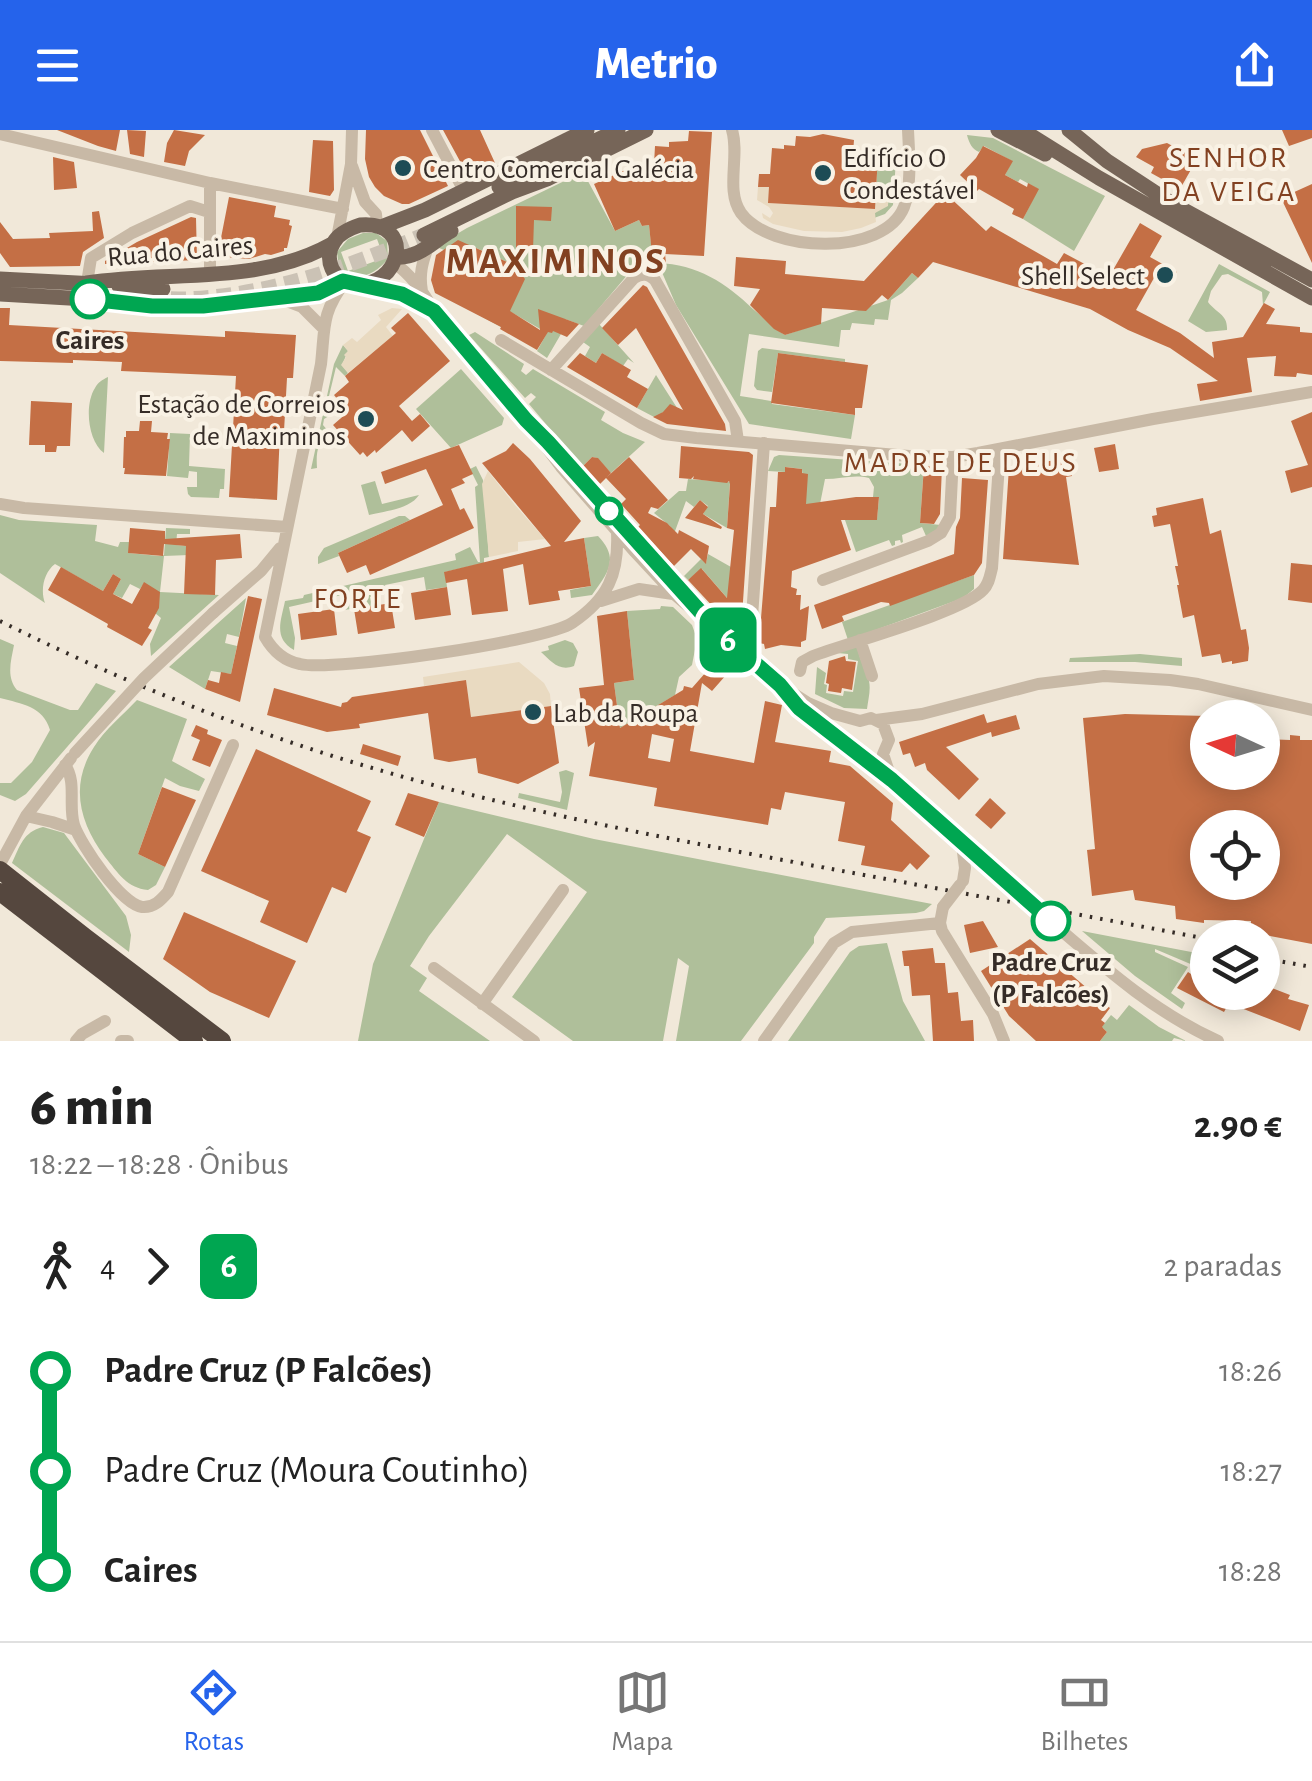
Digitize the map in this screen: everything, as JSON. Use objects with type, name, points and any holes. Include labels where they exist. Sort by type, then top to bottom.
[{"type":"highway","points":[[0,867],[222,1041]]},
{"type":"highway","points":[[0,892],[194,1041]]},
{"type":"main road","points":[[395,260],[406,258],[420,231],[464,191],[590,130]]},
{"type":"main road","points":[[553,160],[590,130]]},
{"type":"main road","points":[[420,231],[618,130]]},
{"type":"main road","points":[[378,222],[395,240],[395,260],[380,278],[349,282],[335,275],[330,264],[335,240],[360,225],[378,222],[420,231],[454,229],[646,130]]},
{"type":"main road","points":[[998,130],[1098,178]]},
{"type":"main road","points":[[1022,130],[1098,178],[1312,298]]},
{"type":"main road","points":[[1052,130],[1172,203],[1312,280]]},
{"type":"main road","points":[[1068,130],[1108,162]]},
{"type":"main road","name":"Rua do Caires","points":[[87,283],[272,267],[309,255],[335,240]]},
{"type":"main road","name":"Rua do Caires","points":[[1,281],[162,290]]},
{"type":"main road","name":"Rua do Caires","points":[[1,281],[86,298],[177,307],[318,293],[349,282]]},
{"type":"street","points":[[335,240],[350,164],[352,130]]},
{"type":"street","points":[[432,130],[464,191]]},
{"type":"street","points":[[732,130],[738,208],[762,230],[806,244],[841,243],[874,233],[898,216],[907,194],[908,130]]},
{"type":"street","points":[[736,148],[742,130]]},
{"type":"street","points":[[0,134],[342,209]]},
{"type":"street","points":[[350,164],[365,202],[378,222]]},
{"type":"street","points":[[210,182],[210,275]]},
{"type":"street","points":[[87,283],[91,258],[132,233],[190,206],[209,212]]},
{"type":"street","points":[[420,231],[422,291]]},
{"type":"street","points":[[395,260],[526,420],[713,626]]},
{"type":"street","points":[[551,370],[634,278],[646,274],[655,280],[735,421],[738,441]]},
{"type":"street","points":[[434,311],[402,294],[349,282],[327,311],[321,364],[265,637],[271,647],[294,664],[328,666],[548,633],[570,624],[598,602],[616,566],[617,532]]},
{"type":"street","points":[[278,298],[302,307],[323,328]]},
{"type":"street","points":[[500,340],[656,431],[678,437],[953,457],[1312,392]]},
{"type":"street","points":[[526,420],[560,467],[674,594],[780,685],[799,708],[892,780],[1134,992],[1218,1041]]},
{"type":"street","points":[[737,648],[751,622],[764,444]]},
{"type":"street","points":[[800,670],[802,662],[813,656],[952,608],[981,593],[992,568],[1000,449]]},
{"type":"street","points":[[823,580],[941,533],[950,517],[953,457]]},
{"type":"street","points":[[0,504],[288,526]]},
{"type":"street","points":[[0,867],[26,816],[70,759],[144,678],[261,571],[284,542]]},
{"type":"street","points":[[598,602],[640,589],[674,594]]},
{"type":"street","points":[[860,640],[872,676]]},
{"type":"street","points":[[780,685],[820,708],[860,720],[922,714],[1006,690],[1104,676],[1198,684],[1312,710]]},
{"type":"street","points":[[892,780],[883,754],[888,740],[922,714]]},
{"type":"street","points":[[849,746],[850,731],[860,720]]},
{"type":"street","points":[[876,720],[883,724],[888,740]]},
{"type":"street","points":[[70,759],[70,802],[76,830],[124,898],[149,907],[168,892],[233,746]]},
{"type":"street","points":[[862,757],[883,754]]},
{"type":"street","points":[[26,816],[76,830]]},
{"type":"street","points":[[962,844],[962,883]]},
{"type":"street","points":[[993,870],[962,883],[943,907],[940,924],[993,1014],[1004,1041]]},
{"type":"street","points":[[482,1004],[563,890]]},
{"type":"street","points":[[764,1041],[842,936],[940,924]]},
{"type":"street","points":[[434,968],[534,1041]]},
{"type":"street","points":[[76,1041],[104,1020]]},
{"type":"green space","points":[[967,135],[993,138],[1105,196],[1074,251],[1023,219],[1038,189],[1005,175],[1012,161],[984,146],[977,151]]},
{"type":"green space","points":[[878,158],[896,159],[893,205],[874,218],[888,189],[876,188]]},
{"type":"green space","points":[[583,172],[615,231],[639,220],[642,226],[649,225],[652,253],[646,253],[584,326],[565,319],[547,358],[537,351],[547,333],[511,312],[501,327],[468,309],[507,281],[514,265],[474,247],[457,255],[439,248],[467,228]]},
{"type":"green space","points":[[376,233],[387,241],[388,259],[365,276],[346,273],[339,268],[337,252],[348,239]],"holes":[[[377,239],[384,258],[348,271],[341,252]]]},
{"type":"green space","points":[[658,263],[686,267],[710,277],[785,335],[888,300],[912,273],[918,278],[891,300],[888,320],[875,319],[874,325],[852,323],[850,330],[841,330],[839,347],[749,334],[740,396],[855,415],[851,439],[749,424],[676,305]]},
{"type":"green space","points":[[1219,264],[1270,292],[1263,305],[1262,292],[1228,274],[1222,275],[1208,302],[1224,317],[1227,330],[1206,332],[1188,321]]},
{"type":"green space","points":[[599,324],[634,363],[628,359],[623,366],[602,353],[596,363],[585,356],[590,347],[583,342]]},
{"type":"green space","points":[[475,332],[524,364],[521,371],[526,375],[533,369],[605,412],[601,420],[645,442],[611,473],[597,458],[592,457],[582,467],[529,404],[536,397],[531,393],[525,398],[469,335]]},
{"type":"green space","points":[[343,345],[348,351],[342,365],[348,373],[345,376],[336,367],[329,396],[332,414],[324,419],[323,425],[329,432],[318,448],[317,468],[311,469],[334,364]]},
{"type":"green space","points":[[762,348],[845,362],[778,353],[772,392],[757,390],[754,386],[758,351]]},
{"type":"green space","points":[[461,369],[504,418],[502,425],[451,448],[416,409]]},
{"type":"green space","points":[[656,375],[681,414],[663,412],[656,418],[637,408]]},
{"type":"green space","points":[[108,377],[104,453],[94,441],[89,413],[95,388]]},
{"type":"green space","points":[[170,433],[190,434],[189,466],[225,469],[224,489],[220,489],[219,498],[188,494],[187,487],[197,487],[197,472],[189,471],[188,478],[167,476]]},
{"type":"green space","points":[[779,455],[924,465],[920,523],[941,525],[939,530],[926,536],[922,527],[902,535],[901,543],[895,541],[892,546],[889,540],[856,552],[845,520],[877,519],[879,498],[873,497],[874,487],[869,478],[825,479],[819,509],[805,510],[802,469],[768,471]]},
{"type":"green space","points":[[476,466],[483,480],[489,557],[484,558],[484,563],[445,572],[447,587],[426,590],[424,577],[385,585],[386,594],[370,597],[372,606],[344,610],[342,595],[289,607],[294,650],[287,645],[280,628],[285,601],[456,560],[455,554],[470,547],[480,562],[475,487],[478,485],[470,469]]},
{"type":"green space","points":[[688,479],[730,482],[727,528],[703,514],[708,506],[700,500],[694,507],[686,501],[674,534],[654,513],[679,491],[686,491]]},
{"type":"green space","points":[[375,481],[382,504],[419,495],[403,506],[369,515],[361,485]]},
{"type":"green space","points":[[0,515],[19,520],[97,525],[95,541],[118,547],[120,542],[129,542],[129,553],[159,556],[164,555],[166,528],[190,529],[190,534],[177,534],[176,545],[188,546],[189,555],[164,556],[160,592],[219,595],[151,656],[150,644],[161,618],[155,613],[144,583],[140,589],[130,584],[122,598],[113,594],[121,579],[113,574],[103,591],[55,564],[44,582],[45,603],[0,573]]},
{"type":"green space","points":[[399,516],[410,520],[318,564],[324,548]]},
{"type":"green space","points":[[598,536],[609,552],[607,573],[592,595],[571,598],[570,590],[591,586],[584,538]]},
{"type":"green space","points":[[708,554],[731,567],[728,599],[702,569],[688,580],[684,576],[701,559],[706,563]]},
{"type":"green space","points":[[974,575],[974,589],[963,598],[848,640],[842,622]]},
{"type":"green space","points":[[246,598],[239,637],[227,634],[225,643],[237,646],[231,674],[211,671],[205,689],[169,667]]},
{"type":"green space","points":[[673,607],[692,625],[697,639],[692,665],[679,677],[675,695],[620,728],[614,683],[634,680],[627,611]]},
{"type":"green space","points":[[0,639],[14,645],[10,674],[17,690],[70,710],[78,710],[96,683],[116,691],[26,794],[15,801],[0,795],[0,783],[11,783],[32,762],[50,730],[37,711],[0,698]]},
{"type":"green space","points":[[565,640],[573,643],[578,652],[574,666],[564,668],[541,652]]},
{"type":"green space","points":[[858,646],[870,684],[867,709],[844,708],[815,694],[817,667],[826,673],[826,693],[843,696],[844,691],[853,692],[858,661],[837,653]]},
{"type":"green space","points":[[1140,654],[1182,658],[1182,666],[1069,662],[1070,658]]},
{"type":"green space","points":[[137,700],[187,719],[172,761],[205,779],[199,791],[165,778],[138,854],[165,867],[156,885],[148,890],[129,883],[105,857],[84,818],[80,790],[94,747]]},
{"type":"green space","points":[[559,772],[574,773],[567,810],[518,798],[519,793],[560,802]]},
{"type":"green space","points":[[439,802],[594,839],[932,904],[916,913],[826,918],[814,943],[741,1041],[676,1041],[689,966],[678,958],[663,1041],[573,1041],[512,997],[587,892],[507,834],[410,966],[427,978],[419,991],[490,1041],[358,1041],[373,964]]},
{"type":"green space","points":[[43,827],[64,833],[126,916],[131,935],[129,952],[12,863],[27,836]]},
{"type":"green space","points":[[1082,931],[1190,952],[1190,964],[1155,949],[1188,967],[1171,993],[1185,1003],[1182,1009]]},
{"type":"green space","points":[[887,943],[903,1001],[925,1041],[788,1041],[850,952],[859,946]]},
{"type":"green space","points":[[1129,1005],[1186,1041],[1100,1041],[1107,1032],[1103,1028],[1097,1033],[1111,1015],[1117,1020]]},
{"type":"shaded area","points":[[758,187],[769,187],[769,203],[874,209],[876,188],[889,189],[888,206],[875,213],[876,222],[861,228],[804,231],[763,218],[762,213],[770,218],[773,213],[757,200]]},
{"type":"shaded area","points":[[392,308],[402,309],[386,327],[393,336],[348,373],[341,365],[348,351],[343,345],[352,338],[357,342],[381,320],[378,315]]},
{"type":"shaded area","points":[[488,471],[545,539],[518,542],[518,551],[489,557],[482,484]]},
{"type":"shaded area","points":[[519,662],[544,683],[551,706],[471,717],[466,680],[424,686],[423,677]]},
{"type":"building","points":[[57,130],[120,130],[116,151]]},
{"type":"building","points":[[127,130],[146,131],[144,157],[130,154]]},
{"type":"building","points":[[174,130],[205,135],[189,151],[185,166],[164,162]]},
{"type":"building","name":"Centro Comercial Galécia","points":[[366,130],[420,130],[448,186],[409,204],[384,196],[369,177]]},
{"type":"building","points":[[443,130],[480,130],[495,163],[468,176]]},
{"type":"building","points":[[1282,130],[1312,130],[1312,138],[1289,146]]},
{"type":"building","points":[[689,131],[712,132],[704,256],[665,254],[666,263],[653,264],[649,225],[642,226],[639,220],[615,231],[594,184],[641,163],[654,164],[655,146],[669,147],[669,142],[688,141]]},
{"type":"building","name":"Edifício O Condestável","points":[[823,134],[854,140],[853,153],[878,155],[875,209],[768,203],[769,187],[758,187],[759,174],[770,174],[772,148],[795,146],[796,136]]},
{"type":"building","points":[[313,140],[333,141],[334,190],[330,196],[309,192]]},
{"type":"building","points":[[1167,143],[1197,159],[1180,189],[1151,173],[1154,167],[1136,157],[1142,149]]},
{"type":"building","points":[[983,146],[1013,161],[1005,175],[1039,189],[1023,219],[1012,214],[1014,209],[977,191],[960,175]]},
{"type":"building","points":[[53,157],[74,162],[77,188],[54,190]]},
{"type":"building","points":[[1312,184],[1312,263],[1281,198]]},
{"type":"building","points":[[945,193],[986,231],[991,226],[1057,264],[1064,253],[1109,277],[1140,223],[1162,236],[1150,257],[1177,272],[1169,286],[1154,278],[1136,310],[1180,333],[1214,358],[1212,342],[1243,337],[1264,303],[1275,309],[1266,324],[1300,327],[1300,332],[1312,333],[1312,375],[1274,376],[1276,356],[1247,358],[1252,392],[1200,401],[1197,384],[1218,381],[1170,348],[1090,309],[933,262],[918,278],[912,273],[888,300],[882,295],[866,311],[822,308],[821,324],[785,335],[750,305],[760,289],[734,286],[736,257],[786,261],[785,274],[864,281]]},
{"type":"building","points":[[229,197],[276,206],[274,217],[290,220],[292,226],[287,248],[249,259],[225,257],[227,249],[220,248],[220,243]]},
{"type":"building","points":[[516,206],[552,207],[551,221],[534,220],[533,250],[516,249]]},
{"type":"building","points":[[99,211],[104,238],[83,252],[80,266],[10,267],[0,253],[0,222],[13,239],[50,238],[49,233],[93,231],[92,212]]},
{"type":"building","points":[[196,218],[197,260],[105,264],[137,242]]},
{"type":"building","points":[[458,240],[514,265],[525,279],[510,311],[540,330],[538,309],[579,324],[567,337],[548,332],[537,350],[435,293],[431,280],[436,255]]},
{"type":"building","points":[[643,285],[726,431],[667,424],[653,417],[670,404],[683,410],[636,328],[618,345],[602,328]]},
{"type":"building","points":[[0,308],[10,308],[9,325],[225,337],[225,331],[296,335],[293,378],[287,378],[284,431],[280,431],[277,500],[229,497],[236,376],[121,371],[122,362],[0,361]]},
{"type":"building","points":[[408,313],[450,361],[399,406],[412,421],[420,414],[430,426],[412,442],[402,430],[376,453],[375,450],[367,457],[363,452],[360,455],[333,425],[348,412],[334,395],[349,382],[345,376],[396,333],[391,328]]},
{"type":"building","points":[[580,353],[596,363],[602,353],[631,370],[627,377],[648,389],[637,408],[567,367]]},
{"type":"building","points":[[778,353],[868,365],[862,408],[855,408],[855,415],[771,403]]},
{"type":"building","points":[[31,401],[72,403],[70,446],[57,446],[56,452],[45,452],[45,445],[29,445]]},
{"type":"building","points":[[1312,412],[1312,487],[1291,493],[1285,471],[1308,465],[1291,421]]},
{"type":"building","points":[[140,421],[152,421],[151,432],[168,433],[166,476],[124,474],[124,437],[126,431],[139,431]]},
{"type":"building","points":[[513,443],[581,521],[564,542],[584,538],[591,586],[558,591],[560,600],[529,605],[523,564],[503,569],[508,611],[472,615],[467,579],[446,583],[444,572],[551,546],[482,463]]},
{"type":"building","points":[[1115,444],[1119,469],[1099,472],[1094,448]]},
{"type":"building","points":[[459,445],[473,474],[451,489],[474,528],[370,575],[366,565],[347,573],[338,553],[443,505],[426,469],[385,484],[381,472]]},
{"type":"building","points":[[681,446],[753,455],[742,616],[741,621],[730,625],[688,580],[701,568],[727,598],[734,530],[727,528],[730,484],[693,479],[694,476],[679,478]]},
{"type":"building","points":[[592,457],[598,458],[611,473],[607,477],[629,457],[668,500],[658,509],[651,507],[648,513],[678,534],[679,530],[709,546],[706,564],[691,549],[674,566],[621,504],[626,499],[606,478],[599,485],[582,467]]},
{"type":"building","points":[[1070,461],[1072,476],[1066,477],[1079,565],[1003,559],[1009,467]]},
{"type":"building","points":[[924,466],[942,467],[940,514],[934,524],[920,523]]},
{"type":"building","points":[[785,467],[802,469],[802,473],[808,474],[806,504],[879,497],[877,520],[841,520],[851,550],[792,571],[791,587],[797,589],[796,595],[801,595],[800,610],[809,606],[806,640],[801,647],[781,645],[765,649],[759,643],[770,507],[776,507],[778,472],[785,472]]},
{"type":"building","points":[[962,478],[988,480],[982,563],[974,575],[890,606],[881,602],[842,616],[844,621],[822,629],[814,605],[954,554]]},
{"type":"building","points":[[1203,498],[1210,534],[1221,530],[1241,630],[1246,629],[1248,661],[1222,663],[1220,654],[1202,657],[1194,615],[1183,618],[1170,524],[1154,527],[1152,516],[1157,515],[1156,508]]},
{"type":"building","points":[[700,500],[708,507],[703,514],[721,529],[685,518]]},
{"type":"building","points":[[130,528],[165,531],[165,539],[240,534],[242,558],[216,560],[215,595],[184,594],[186,546],[164,544],[163,556],[128,553]]},
{"type":"building","points":[[1291,563],[1312,565],[1312,603],[1288,600]]},
{"type":"building","points":[[61,567],[103,591],[113,574],[121,579],[113,594],[132,604],[144,582],[160,592],[159,608],[148,628],[152,630],[142,646],[48,590]]},
{"type":"building","points":[[447,587],[451,615],[415,620],[411,593]]},
{"type":"building","points":[[248,596],[262,599],[240,702],[205,689],[208,680],[219,683],[221,672],[231,674]]},
{"type":"building","points":[[391,603],[395,628],[358,634],[354,609]]},
{"type":"building","points":[[334,609],[337,635],[301,640],[298,614]]},
{"type":"building","points":[[627,611],[634,680],[614,683],[620,728],[684,686],[692,688],[721,655],[734,666],[712,691],[702,683],[690,751],[754,763],[765,701],[782,705],[775,742],[831,751],[829,762],[850,766],[893,803],[891,820],[930,856],[917,870],[910,863],[902,872],[861,865],[865,846],[838,841],[845,802],[785,792],[781,810],[771,808],[768,825],[654,806],[657,788],[589,776],[595,742],[588,747],[579,688],[604,685],[597,616]],"holes":[[[652,734],[674,739],[670,762],[648,758]]]},
{"type":"building","points":[[845,656],[846,661],[856,662],[852,690],[828,691],[829,661]]},
{"type":"building","points":[[466,680],[471,717],[551,706],[559,763],[518,784],[478,773],[476,758],[449,762],[434,759],[428,713],[327,732],[267,715],[274,688],[341,707],[352,697]]},
{"type":"building","points":[[984,714],[987,723],[1016,715],[1020,729],[992,737],[991,732],[946,747],[979,779],[959,800],[927,770],[925,763],[915,767],[910,753],[903,755],[899,742]]},
{"type":"building","points":[[1125,714],[1190,716],[1190,790],[1280,790],[1280,740],[1290,740],[1290,735],[1312,740],[1312,944],[1280,938],[1280,920],[1190,921],[1176,919],[1175,906],[1135,900],[1133,890],[1092,896],[1087,850],[1095,849],[1083,718]]},
{"type":"building","points":[[196,725],[222,740],[210,767],[192,760],[200,740],[191,736]]},
{"type":"building","points":[[363,744],[401,756],[398,766],[360,754]]},
{"type":"building","points":[[256,749],[371,801],[357,831],[371,837],[346,893],[332,887],[307,943],[260,922],[269,901],[201,871]]},
{"type":"building","points":[[162,787],[196,800],[165,867],[138,854]]},
{"type":"building","points":[[408,793],[439,802],[424,837],[395,825]]},
{"type":"building","points":[[990,798],[1006,813],[991,829],[975,815]]},
{"type":"building","points":[[184,912],[296,961],[269,1018],[210,992],[163,959]]},
{"type":"building","points":[[983,921],[998,947],[970,953],[964,925]]},
{"type":"building","points":[[1030,939],[1110,1008],[1101,1020],[1107,1032],[1100,1041],[1036,1041],[1009,1016],[981,971]]},
{"type":"building","points":[[933,948],[935,963],[945,963],[948,993],[958,992],[961,1021],[973,1020],[974,1041],[933,1041],[930,995],[912,996],[909,966],[904,966],[902,951]]},
{"type":"building","points":[[1188,972],[1190,973],[1190,995],[1177,988]]},
{"type":"building","points":[[1280,991],[1290,995],[1288,999],[1309,1005],[1300,1031],[1246,1010],[1280,1010]]},
{"type":"tunnel","points":[[125,297],[187,299],[248,292],[337,268],[424,235]]},
{"type":"railway","points":[[0,621],[142,686],[238,724],[437,786],[643,833],[1190,936]]},
{"type":"railway","points":[[1280,961],[1312,967]]},
{"type":"bus line","name":"6","points":[[90,299],[152,306],[203,306],[318,293],[343,281],[414,298],[434,311],[526,420],[713,626],[780,685],[799,708],[892,780],[1051,921]]},
{"type":"place","name":"Centro Comercial Galécia","points":[[403,168]]},
{"type":"place","name":"Edifício O Condestável","points":[[823,173]]},
{"type":"place","name":"Shell Select","points":[[1165,275]]},
{"type":"place","name":"Caires","points":[[90,299]]},
{"type":"place","name":"Estação de Correios de Maximinos","points":[[366,419]]},
{"type":"place","name":"Lab da Roupa","points":[[533,712]]},
{"type":"place","name":"Padre Cruz (P Falcões)","points":[[1051,921]]},
{"type":"district","name":"SENHOR DA VEIGA","points":[[1229,174]]},
{"type":"district","name":"MAXIMINOS","points":[[556,260]]},
{"type":"district","name":"MADRE DE DEUS","points":[[961,462]]},
{"type":"district","name":"FORTE","points":[[358,598]]}]
